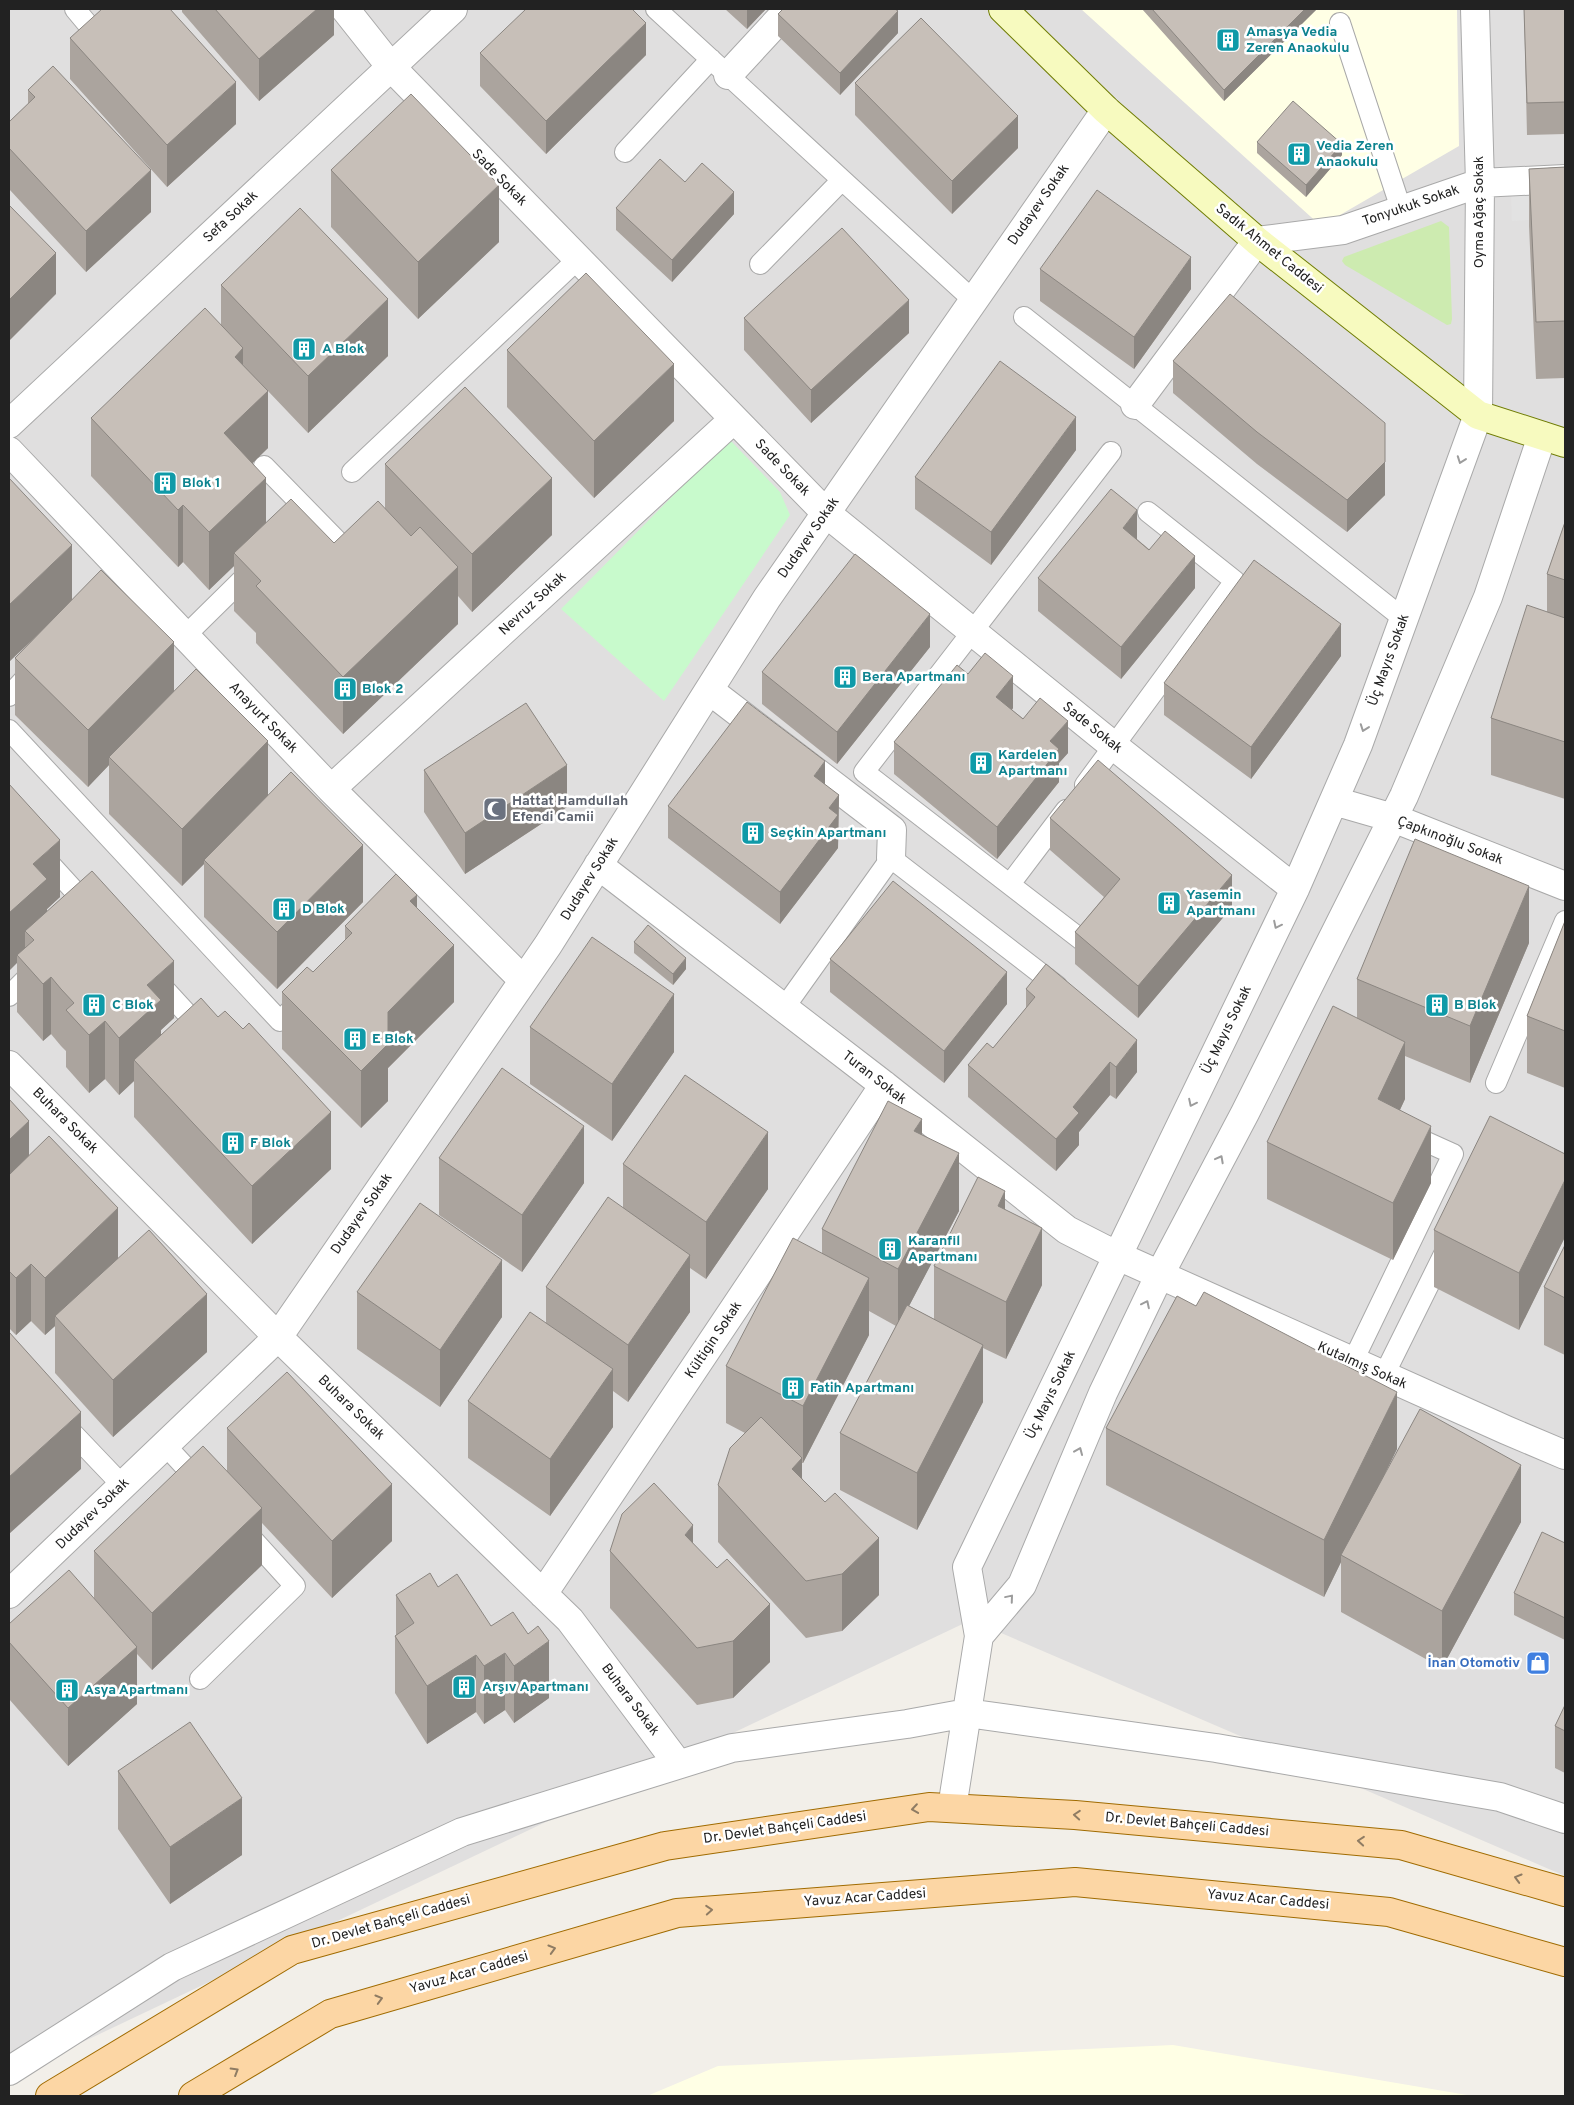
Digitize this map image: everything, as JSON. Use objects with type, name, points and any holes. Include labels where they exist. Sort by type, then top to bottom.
[{"type":"main road","name":"Sadık Ahmet Caddesi","points":[[1003,9],[1106,110],[1257,241],[1478,415],[1554,440]]},
{"type":"main road","name":"Dr. Devlet Bahçeli Caddesi","points":[[50,2096],[292,1950],[665,1846],[929,1807],[1075,1814],[1401,1845],[1565,1892]]},
{"type":"main road","name":"Yavuz Acar Caddesi","points":[[193,2096],[330,2014],[677,1913],[1075,1882],[1389,1912],[1565,1962]]},
{"type":"street","name":"Sade Sokak","points":[[345,9],[391,67],[826,513],[1115,747],[1295,889]]},
{"type":"street","name":"Sefa Sokak","points":[[9,424],[453,9]]},
{"type":"street","points":[[719,67],[789,9]]},
{"type":"street","name":"Oyma Ağaç Sokak","points":[[1475,9],[1480,182],[1478,415]]},
{"type":"street","name":"Dudayev Sokak","points":[[9,1594],[278,1336],[523,980],[767,598],[1106,110]]},
{"type":"street","name":"Tonyukuk Sokak","points":[[1257,241],[1343,230],[1480,182],[1565,179]]},
{"type":"street","points":[[1134,405],[1257,241]]},
{"type":"street","name":"Üç Mayıs Sokak","points":[[952,1808],[979,1636],[967,1567],[1295,889],[1358,745],[1478,415]]},
{"type":"street","name":"Nevruz Sokak","points":[[331,789],[734,419]]},
{"type":"street","points":[[979,1636],[1022,1585],[1103,1393],[1160,1274],[1245,1113],[1404,796],[1554,440]]},
{"type":"street","name":"Anayurt Sokak","points":[[9,451],[119,582],[185,636],[331,789],[413,884],[523,980]]},
{"type":"street","points":[[708,690],[892,830],[891,858]]},
{"type":"street","name":"Çapkınoğlu Sokak","points":[[1334,801],[1393,818],[1565,886]]},
{"type":"street","name":"Turan Sokak","points":[[598,865],[884,1085],[1067,1230],[1118,1256],[1160,1274]]},
{"type":"street","name":"Buhara Sokak","points":[[9,1064],[278,1336],[570,1620],[678,1764]]},
{"type":"street","name":"Kültigin Sokak","points":[[543,1594],[884,1085]]},
{"type":"street","name":"Kutalmış Sokak","points":[[1160,1274],[1565,1455]]},
{"type":"street","points":[[9,2071],[172,1967],[462,1832],[732,1748],[907,1724],[967,1713],[1216,1748],[1490,1795],[1565,1819]]},
{"type":"lane","points":[[75,9],[96,33]]},
{"type":"lane","points":[[656,9],[974,300]]},
{"type":"lane","points":[[1340,23],[1401,209]]},
{"type":"lane","points":[[624,152],[719,67]]},
{"type":"lane","points":[[760,264],[842,180]]},
{"type":"lane","points":[[352,472],[578,259]]},
{"type":"lane","points":[[1024,317],[1404,619]]},
{"type":"lane","points":[[1083,941],[864,772],[1111,452]]},
{"type":"lane","points":[[264,466],[352,556]]},
{"type":"lane","points":[[295,526],[309,512]]},
{"type":"lane","points":[[1010,884],[1115,747],[1235,581],[1148,512]]},
{"type":"lane","points":[[185,636],[267,555]]},
{"type":"lane","points":[[9,696],[43,660]]},
{"type":"lane","points":[[9,730],[280,1021],[314,987]]},
{"type":"lane","points":[[9,819],[96,915],[79,926]]},
{"type":"lane","points":[[784,1008],[891,858],[1057,986]]},
{"type":"lane","points":[[1496,1083],[1565,921]]},
{"type":"lane","points":[[9,996],[51,954]]},
{"type":"lane","points":[[145,968],[191,1018]]},
{"type":"lane","points":[[1353,1361],[1453,1154],[1422,1140]]},
{"type":"lane","points":[[1384,1375],[1453,1236]]},
{"type":"lane","points":[[49,1408],[122,1485]]},
{"type":"lane","points":[[165,1445],[211,1494]]},
{"type":"lane","points":[[200,1679],[295,1586],[230,1516]]},
{"type":"shaded area","points":[[9,9],[1565,9],[1565,1876],[971,1620],[9,2077]]},
{"type":"shaded area","points":[[1081,9],[1457,9],[1459,146],[1321,226]]},
{"type":"shaded area","points":[[1565,192],[1565,218],[1512,221],[1511,194]]},
{"type":"shaded area","points":[[1173,2045],[1473,2096],[647,2096],[718,2066]]},
{"type":"green space","points":[[1441,221],[1449,227],[1451,324],[1447,325],[1345,265],[1342,261],[1344,257]]},
{"type":"green space","points":[[729,439],[780,492],[790,515],[664,701],[561,609]]},
{"type":"building","points":[[102,9],[170,9],[236,82],[167,145],[70,38]]},
{"type":"building","points":[[215,9],[317,9],[259,59]]},
{"type":"building","points":[[526,9],[632,9],[646,23],[546,121],[480,53]]},
{"type":"building","points":[[783,9],[895,9],[898,11],[840,73],[778,14]]},
{"type":"building","name":"Amasya Vedia Zeren Anaokulu","points":[[1152,9],[1305,9],[1224,90]]},
{"type":"building","points":[[1524,9],[1565,9],[1565,102],[1527,103]]},
{"type":"building","points":[[921,18],[1018,116],[952,181],[855,83]]},
{"type":"building","points":[[53,66],[151,170],[86,231],[9,148],[9,122],[35,97],[28,90]]},
{"type":"building","points":[[411,94],[499,185],[418,262],[331,170]]},
{"type":"building","name":"Vedia Zeren Anaokulu","points":[[1293,101],[1342,144],[1306,185],[1257,142]]},
{"type":"building","points":[[660,159],[685,182],[702,163],[734,192],[672,260],[616,208]]},
{"type":"building","points":[[1565,167],[1565,321],[1536,322],[1529,169]]},
{"type":"building","points":[[1097,190],[1191,257],[1134,337],[1040,269]]},
{"type":"building","points":[[9,205],[56,253],[9,300]]},
{"type":"building","points":[[300,208],[388,299],[308,376],[221,285]]},
{"type":"building","points":[[842,228],[909,300],[811,390],[744,318]]},
{"type":"building","points":[[586,273],[674,364],[594,441],[507,350]]},
{"type":"building","points":[[1230,294],[1385,423],[1385,462],[1347,500],[1257,432],[1173,361]]},
{"type":"building","points":[[205,308],[243,348],[235,357],[268,391],[224,433],[266,478],[209,532],[183,505],[178,510],[91,418]]},
{"type":"building","points":[[1000,361],[1076,417],[991,532],[915,477]]},
{"type":"building","points":[[465,387],[552,478],[472,554],[385,464]]},
{"type":"building","points":[[9,478],[72,545],[9,605]]},
{"type":"building","points":[[1111,489],[1137,510],[1123,528],[1149,550],[1165,531],[1195,556],[1121,647],[1038,578]]},
{"type":"building","points":[[291,499],[334,543],[378,501],[411,536],[420,527],[458,567],[343,677],[256,586],[261,581],[234,553]]},
{"type":"building","points":[[1565,522],[1565,580],[1547,574]]},
{"type":"building","name":"Bera Apartmanı","points":[[855,554],[930,614],[837,732],[762,672]]},
{"type":"building","points":[[1254,560],[1341,624],[1251,747],[1164,683]]},
{"type":"building","points":[[101,570],[174,642],[88,730],[15,658]]},
{"type":"building","points":[[1527,605],[1565,618],[1565,742],[1491,718]]},
{"type":"building","name":"Kardelen Apartmanı","points":[[985,653],[1013,676],[996,697],[1023,719],[1040,698],[1068,721],[1050,741],[1059,749],[997,827],[894,742],[957,665],[968,674]]},
{"type":"building","points":[[196,669],[268,741],[182,829],[109,757]]},
{"type":"building","name":"Seçkin Apartmanı","points":[[747,702],[825,761],[814,776],[839,795],[829,808],[838,815],[780,892],[668,806]]},
{"type":"building","points":[[526,703],[567,765],[465,833],[424,770]]},
{"type":"building","name":"Yasemin Apartmanı","points":[[1098,760],[1232,875],[1138,986],[1075,932],[1120,879],[1050,818]]},
{"type":"building","points":[[291,772],[363,845],[277,932],[204,860]]},
{"type":"building","points":[[9,784],[60,840],[33,864],[47,879],[9,913]]},
{"type":"building","points":[[1415,839],[1529,886],[1470,1026],[1357,979]]},
{"type":"building","points":[[92,871],[174,961],[147,985],[161,1000],[119,1038],[105,1021],[89,1035],[66,1010],[74,1003],[51,977],[43,984],[17,955],[34,940],[25,931]]},
{"type":"building","points":[[396,874],[417,895],[410,901],[454,945],[388,1012],[388,1044],[361,1071],[282,992],[307,967],[313,972],[352,933],[345,926]]},
{"type":"building","points":[[893,881],[1007,972],[944,1051],[830,959]]},
{"type":"building","points":[[1565,921],[1565,1031],[1527,1016]]},
{"type":"building","points":[[648,925],[686,958],[673,974],[634,942]]},
{"type":"building","points":[[592,937],[674,994],[612,1084],[530,1027]]},
{"type":"building","points":[[1046,964],[1137,1040],[1116,1067],[1110,1062],[1073,1107],[1079,1113],[1056,1139],[968,1065],[987,1043],[993,1048],[1035,997],[1026,989]]},
{"type":"building","points":[[201,998],[218,1017],[225,1011],[243,1029],[249,1023],[331,1112],[252,1186],[134,1060]]},
{"type":"building","points":[[1333,1006],[1405,1042],[1378,1099],[1431,1126],[1393,1203],[1267,1142]]},
{"type":"building","points":[[502,1068],[584,1126],[522,1215],[439,1158]]},
{"type":"building","points":[[685,1075],[768,1132],[706,1222],[623,1164]]},
{"type":"building","points":[[9,1099],[29,1121],[9,1140]]},
{"type":"building","points":[[888,1101],[922,1119],[914,1131],[959,1153],[898,1269],[822,1229]]},
{"type":"building","points":[[1490,1116],[1565,1154],[1565,1180],[1519,1273],[1434,1230]]},
{"type":"building","points":[[49,1136],[118,1208],[45,1278],[31,1264],[16,1278],[9,1271],[9,1175]]},
{"type":"building","points":[[978,1177],[1005,1191],[998,1206],[1042,1228],[1006,1302],[934,1266]]},
{"type":"building","points":[[608,1197],[690,1255],[628,1345],[546,1287]]},
{"type":"building","points":[[420,1203],[502,1260],[440,1350],[357,1292]]},
{"type":"building","points":[[149,1230],[207,1294],[113,1380],[55,1316]]},
{"type":"building","points":[[793,1238],[869,1278],[803,1406],[726,1366]]},
{"type":"building","points":[[1565,1245],[1565,1298],[1544,1287]]},
{"type":"building","points":[[1204,1292],[1397,1392],[1324,1540],[1106,1428],[1177,1296],[1196,1306]]},
{"type":"building","points":[[907,1305],[983,1345],[917,1473],[840,1433]]},
{"type":"building","points":[[530,1312],[613,1369],[550,1459],[468,1401]]},
{"type":"building","points":[[9,1332],[81,1412],[9,1477]]},
{"type":"building","points":[[287,1372],[392,1484],[332,1541],[227,1428]]},
{"type":"building","points":[[1420,1409],[1521,1465],[1442,1611],[1341,1555]]},
{"type":"building","points":[[761,1417],[802,1458],[792,1469],[825,1502],[835,1493],[879,1538],[842,1574],[806,1581],[718,1485],[730,1448]]},
{"type":"building","points":[[203,1446],[262,1508],[152,1613],[94,1551]]},
{"type":"building","points":[[654,1483],[693,1525],[685,1535],[717,1568],[727,1559],[770,1604],[733,1641],[697,1648],[610,1551],[622,1514]]},
{"type":"building","points":[[1542,1532],[1565,1543],[1565,1618],[1514,1593]]},
{"type":"building","points":[[69,1570],[137,1647],[68,1708],[9,1642],[9,1624]]},
{"type":"building","points":[[430,1573],[438,1587],[457,1574],[491,1626],[513,1612],[528,1634],[538,1626],[549,1641],[514,1666],[505,1653],[484,1666],[476,1655],[427,1686],[395,1636],[414,1623],[396,1595]]},
{"type":"building","points":[[1565,1705],[1565,1731],[1555,1726]]},
{"type":"building","points":[[190,1722],[242,1798],[170,1847],[118,1771]]},
{"type":"place","name":"Amasya Vedia Zeren Anaokulu","points":[[1228,40]]},
{"type":"place","name":"Vedia Zeren Anaokulu","points":[[1299,154]]},
{"type":"place","name":"A Blok","points":[[304,349]]},
{"type":"place","name":"Blok 1","points":[[165,483]]},
{"type":"place","name":"Bera Apartmanı","points":[[845,677]]},
{"type":"place","name":"Blok 2","points":[[345,689]]},
{"type":"place","name":"Kardelen Apartmanı","points":[[981,763]]},
{"type":"place","name":"Hattat Hamdullah Efendi Camii","points":[[495,809]]},
{"type":"place","name":"Seçkin Apartmanı","points":[[753,833]]},
{"type":"place","name":"Yasemin Apartmanı","points":[[1169,903]]},
{"type":"place","name":"D Blok","points":[[284,909]]},
{"type":"place","name":"C Blok","points":[[94,1005]]},
{"type":"place","name":"B Blok","points":[[1437,1005]]},
{"type":"place","name":"E Blok","points":[[355,1039]]},
{"type":"place","name":"F Blok","points":[[233,1143]]},
{"type":"place","name":"Karanfil Apartmanı","points":[[890,1249]]},
{"type":"place","name":"Fatih Apartmanı","points":[[793,1388]]},
{"type":"place","name":"İnan Otomotiv","points":[[1538,1663]]},
{"type":"place","name":"Arşıv Apartmanı","points":[[464,1687]]},
{"type":"place","name":"Asya Apartmanı","points":[[67,1690]]}]
